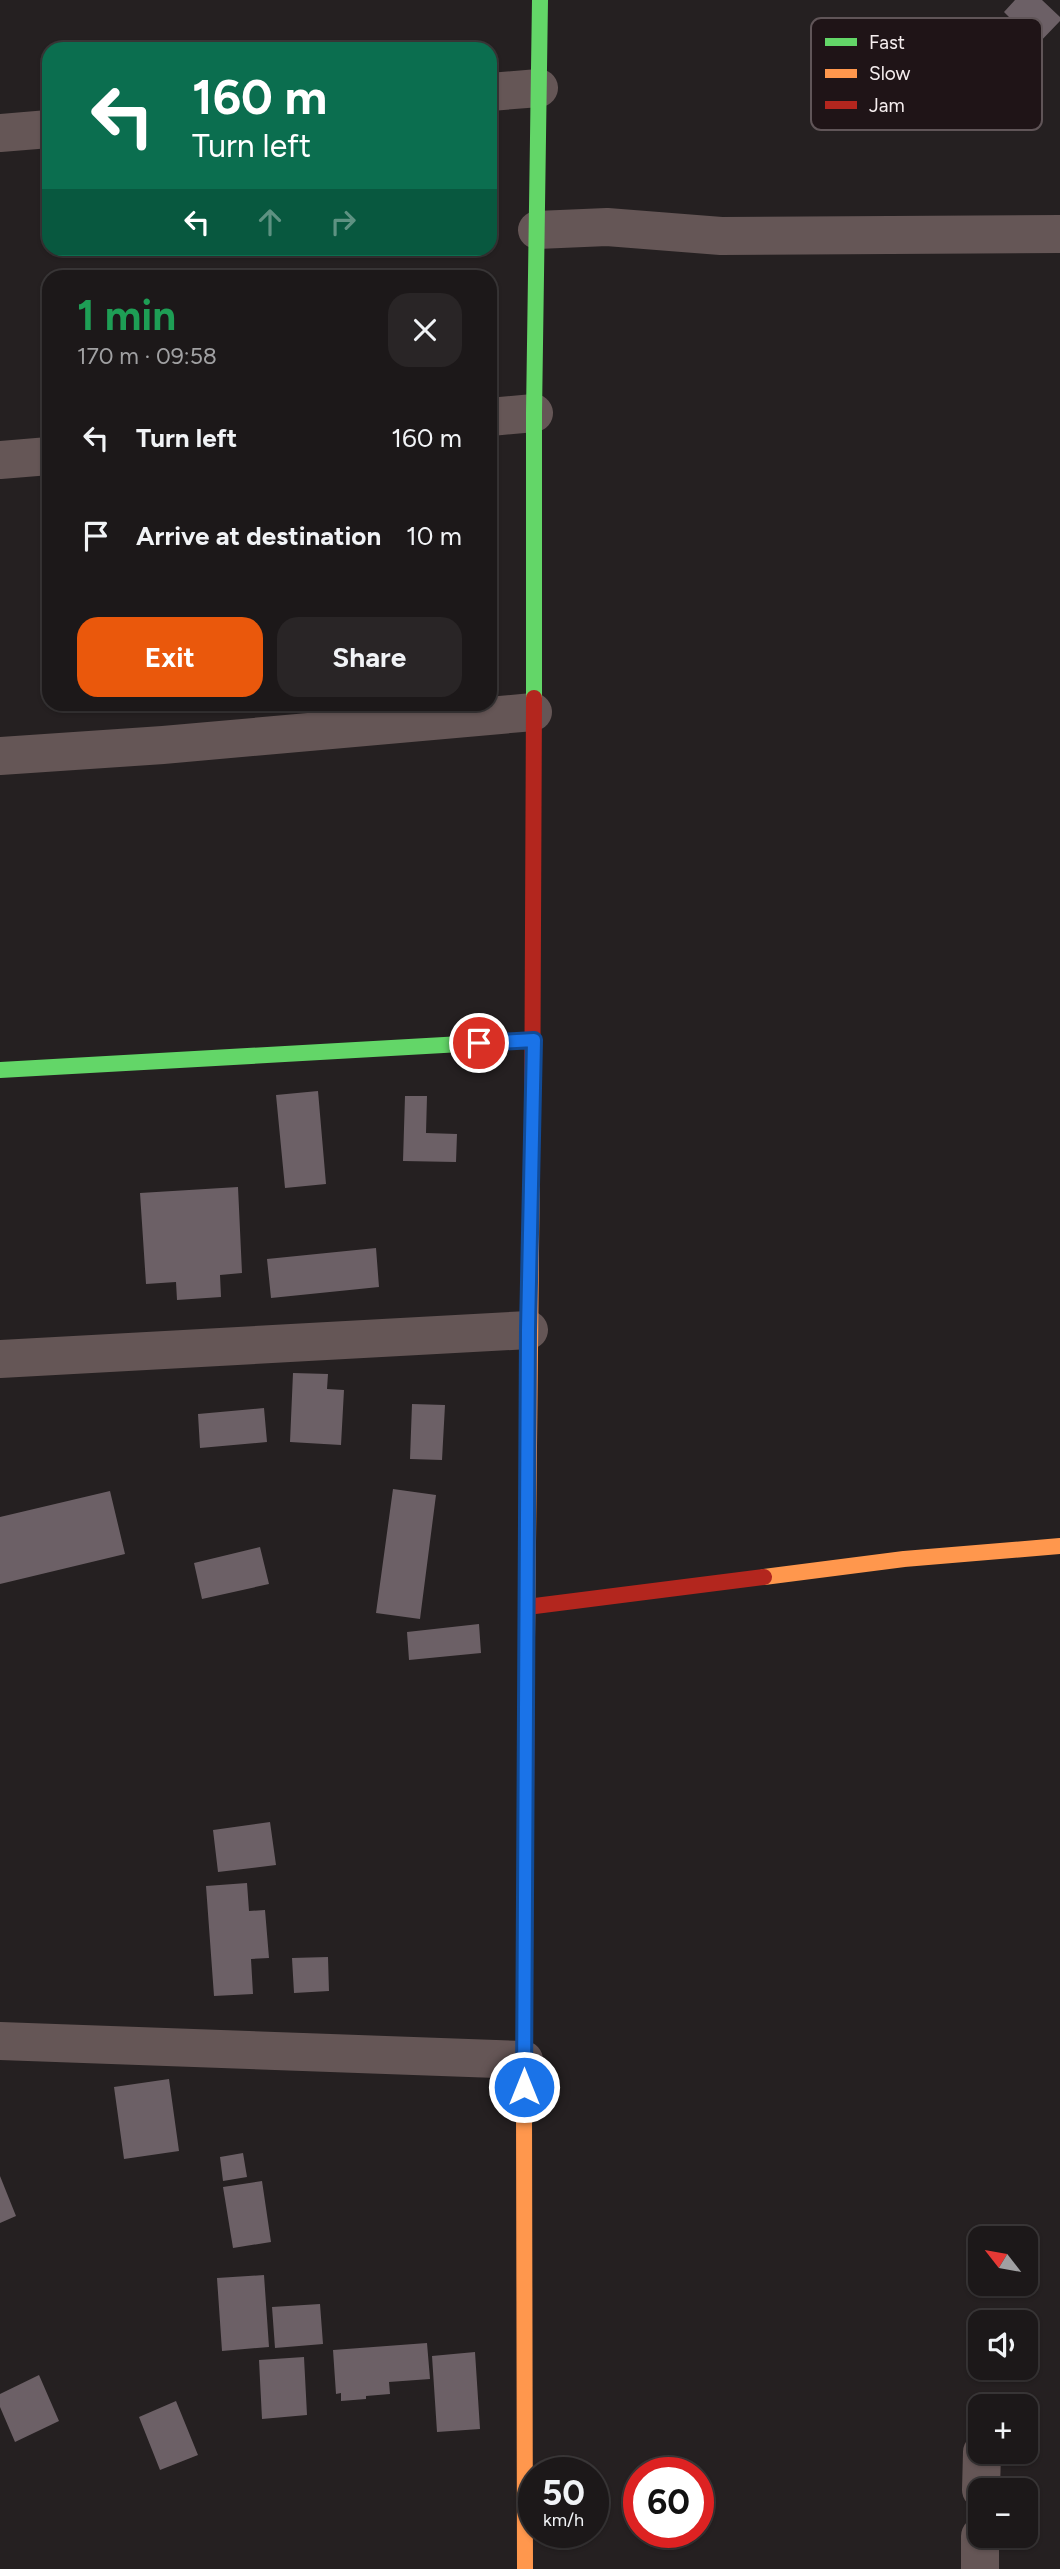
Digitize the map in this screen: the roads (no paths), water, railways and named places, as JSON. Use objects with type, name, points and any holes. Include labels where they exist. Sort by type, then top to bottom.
[{"type":"main road","points":[[525,2569],[524,2060],[528,1330],[534,1040],[534,413],[540,0]]},
{"type":"main road","points":[[0,1070],[534,1040]]},
{"type":"main road","points":[[527,1607],[904,1559],[1060,1546]]},
{"type":"street","points":[[497,91],[539,88]]},
{"type":"street","points":[[0,133],[42,130]]},
{"type":"street","points":[[537,230],[607,227],[721,236],[1060,234]]},
{"type":"street","points":[[497,416],[534,413]]},
{"type":"street","points":[[0,460],[42,457]]},
{"type":"street","points":[[0,756],[163,745],[533,712]]},
{"type":"street","points":[[0,1359],[528,1330]]},
{"type":"street","points":[[0,2041],[524,2060]]},
{"type":"street","points":[[980,2569],[981,2548]]}]
